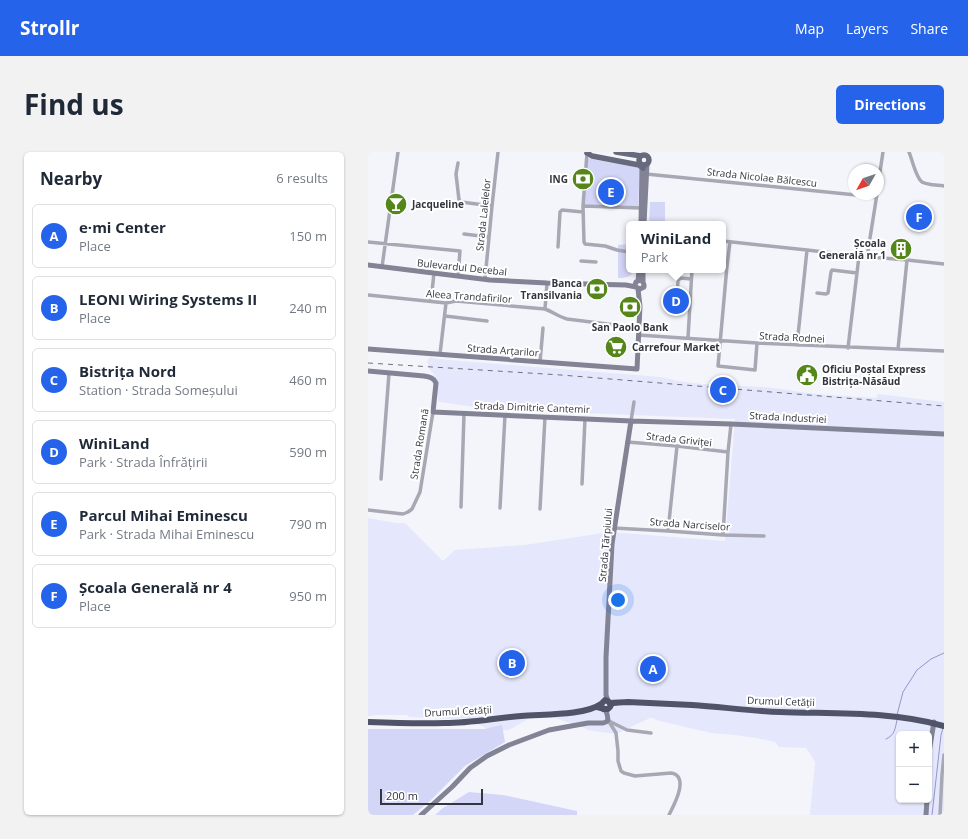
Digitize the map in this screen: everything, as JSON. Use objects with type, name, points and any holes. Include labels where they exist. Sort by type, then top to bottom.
[{"type":"highway","name":"Drumul Cetății","points":[[368,722],[444,723],[482,721],[519,716],[570,713],[607,707],[626,702],[755,710],[876,714],[905,717],[939,724]]},
{"type":"main road","points":[[585,152],[592,156],[639,165],[644,159],[616,152]]},
{"type":"street","points":[[382,267],[398,152]]},
{"type":"street","name":"Strada Lalelelor","points":[[485,279],[498,152]]},
{"type":"street","points":[[585,152],[583,206],[584,243],[606,246],[626,251]]},
{"type":"street","points":[[881,164],[883,152]]},
{"type":"street","points":[[909,152],[917,176],[921,181],[944,186]]},
{"type":"street","points":[[644,159],[646,174],[644,221]]},
{"type":"street","points":[[641,221],[644,159]]},
{"type":"street","points":[[458,163],[456,174],[459,200],[461,202],[492,206]]},
{"type":"street","name":"Strada Nicolae Bălcescu","points":[[646,174],[848,192]]},
{"type":"street","points":[[867,257],[875,200]]},
{"type":"street","points":[[583,206],[641,208]]},
{"type":"street","points":[[558,247],[560,212],[562,210],[583,212]]},
{"type":"street","points":[[464,234],[490,237]]},
{"type":"street","points":[[726,241],[944,264]]},
{"type":"street","points":[[368,242],[460,251],[458,276]]},
{"type":"street","points":[[726,261],[730,242]]},
{"type":"street","points":[[797,345],[807,250]]},
{"type":"street","points":[[848,348],[859,256]]},
{"type":"street","points":[[898,349],[907,260]]},
{"type":"street","points":[[581,261],[596,262]]},
{"type":"street","name":"Bulevardul Decebal","points":[[368,266],[485,279],[547,284],[639,285]]},
{"type":"street","points":[[817,294],[828,293],[832,270],[857,272]]},
{"type":"street","points":[[431,302],[434,273]]},
{"type":"street","points":[[638,335],[640,300],[639,273]]},
{"type":"street","points":[[639,285],[642,273]]},
{"type":"street","points":[[688,338],[692,273]]},
{"type":"street","points":[[725,273],[718,366],[755,370],[757,343]]},
{"type":"street","points":[[678,298],[678,280],[681,278],[691,279]]},
{"type":"street","points":[[545,309],[547,284]]},
{"type":"street","name":"Aleea Trandafirilor","points":[[368,295],[431,302],[446,303],[456,301],[545,309],[560,317],[639,328]]},
{"type":"street","points":[[440,354],[446,303]]},
{"type":"street","points":[[445,316],[487,321]]},
{"type":"street","points":[[540,362],[543,328]]},
{"type":"street","name":"Strada Rodnei","points":[[638,335],[757,343],[944,352]]},
{"type":"street","name":"Strada Arțarilor","points":[[368,349],[637,369],[638,335]]},
{"type":"street","points":[[368,372],[389,373],[381,479]]},
{"type":"street","name":"Strada Romană","points":[[368,510],[403,514],[412,509],[416,502],[420,492],[436,390],[435,380],[431,378],[389,373]]},
{"type":"street","points":[[631,421],[634,402]]},
{"type":"street","name":"Strada Dimitrie Cantemir","points":[[432,412],[631,421]]},
{"type":"street","points":[[461,507],[464,414]]},
{"type":"street","points":[[500,508],[504,415]]},
{"type":"street","points":[[540,509],[544,417]]},
{"type":"street","points":[[582,484],[585,418]]},
{"type":"street","name":"Strada Industriei","points":[[631,421],[944,434]]},
{"type":"street","name":"Strada Tărpiului","points":[[607,707],[606,657],[612,544],[631,421]]},
{"type":"street","points":[[722,535],[728,452],[732,424]]},
{"type":"street","name":"Strada Griviței","points":[[627,442],[728,452]]},
{"type":"street","points":[[668,531],[677,446]]},
{"type":"street","name":"Strada Narciselor","points":[[614,528],[722,535],[764,536]]},
{"type":"street","points":[[421,815],[452,787],[470,768],[487,756],[509,745],[542,732],[568,726],[606,722],[607,707]]},
{"type":"street","points":[[607,707],[627,730],[651,733]]},
{"type":"street","points":[[607,707],[616,733],[618,761],[621,771],[635,776],[671,773],[679,777],[680,784],[678,792],[669,815]]},
{"type":"street","points":[[932,744],[939,724]]},
{"type":"street","points":[[940,815],[944,755]]},
{"type":"street","points":[[926,815],[927,803]]},
{"type":"shaded area","points":[[586,158],[640,168],[638,208],[583,206]]},
{"type":"shaded area","points":[[650,202],[665,202],[665,221],[649,221]]},
{"type":"shaded area","points":[[626,244],[626,273],[633,273],[624,278],[618,278],[618,245]]},
{"type":"shaded area","points":[[430,357],[437,359],[661,377],[702,384],[765,387],[816,394],[876,398],[878,394],[944,402],[944,815],[810,815],[815,762],[806,748],[779,747],[775,742],[735,735],[711,733],[656,720],[654,718],[650,718],[616,734],[587,730],[549,716],[533,716],[509,730],[492,731],[473,722],[469,718],[448,719],[409,717],[407,715],[368,716],[368,518],[396,523],[405,523],[443,561],[455,550],[525,545],[609,532],[725,541],[735,419],[579,413],[513,408],[497,409],[440,402],[438,400],[434,374],[430,370],[427,362]]},
{"type":"shaded area","points":[[502,725],[505,742],[465,766],[429,802],[413,815],[368,815],[368,729],[484,729]]},
{"type":"shaded area","points":[[469,792],[503,795],[577,811],[577,815],[435,815],[443,808]]},
{"type":"waterway","points":[[897,715],[903,692],[917,670],[931,659],[944,653]]},
{"type":"waterway","points":[[886,739],[893,734],[897,720]]},
{"type":"waterway","points":[[932,815],[943,728]]},
{"type":"railway","points":[[368,363],[561,375],[944,406]]},
{"type":"place","name":"ING","points":[[583,179]]},
{"type":"place","name":"Parcul Mihai Eminescu","points":[[611,192]]},
{"type":"place","name":"Jacqueline","points":[[396,204]]},
{"type":"place","name":"Școala Generală nr 4","points":[[919,217]]},
{"type":"place","name":"Școala Generală nr 1","points":[[901,249]]},
{"type":"place","name":"Banca Transilvania","points":[[597,289]]},
{"type":"place","name":"WiniLand","points":[[676,301]]},
{"type":"place","name":"San Paolo Bank","points":[[630,307]]},
{"type":"place","name":"Carrefour Market","points":[[616,347]]},
{"type":"place","name":"Oficiu Poștal Express Bistrița-Năsăud","points":[[807,375]]},
{"type":"place","name":"Bistrița Nord","points":[[723,390]]},
{"type":"place","name":"LEONI Wiring Systems II","points":[[512,663]]},
{"type":"place","name":"e·mi Center","points":[[653,669]]}]
